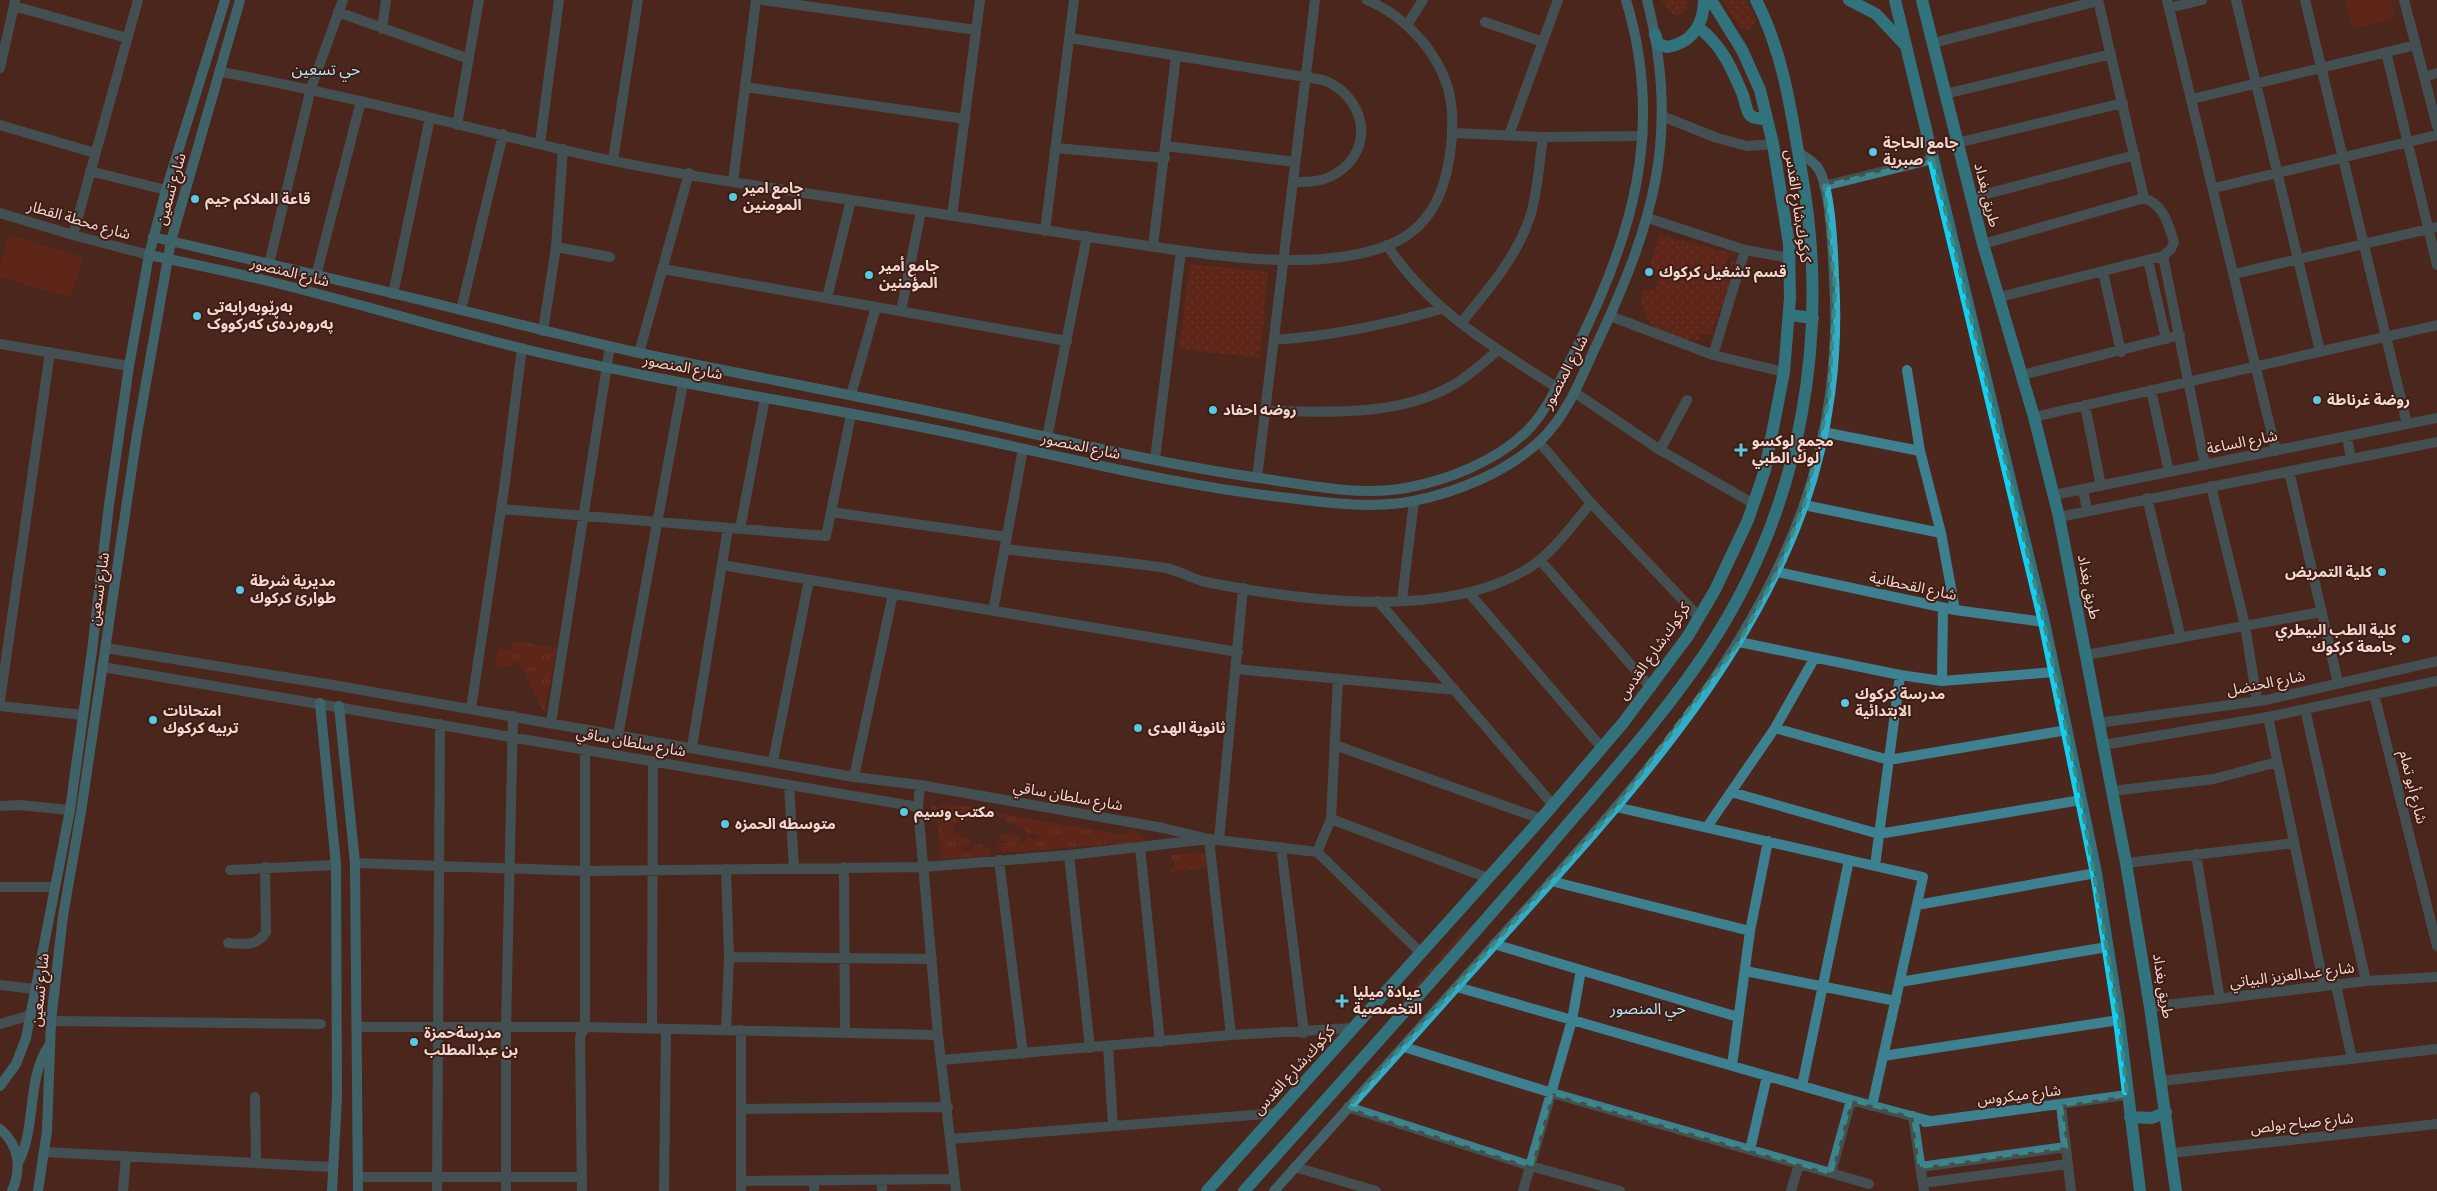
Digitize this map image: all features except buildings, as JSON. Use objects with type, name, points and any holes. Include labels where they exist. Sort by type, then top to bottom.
[{"type":"main road","points":[[1655,34],[1658,44],[1670,47],[1688,38],[1699,28],[1703,15],[1704,0]]},
{"type":"main road","name":"كركوك,شارع القدس","points":[[1207,1191],[1422,953],[1602,748],[1651,688],[1699,616],[1736,547],[1754,504],[1774,432],[1784,372],[1789,315],[1790,258],[1786,216],[1773,144],[1760,90],[1749,63],[1711,0]]},
{"type":"main road","name":"كركوك,شارع القدس","points":[[1244,1191],[1511,891],[1647,730],[1711,644],[1741,592],[1764,544],[1781,502],[1794,459],[1802,418],[1813,318],[1809,222],[1798,152],[1779,61],[1756,0]]},
{"type":"main road","points":[[1849,0],[1876,14],[1907,47]]},
{"type":"main road","points":[[1895,0],[2055,672],[2096,873],[2119,1020],[2140,1191]]},
{"type":"main road","name":"طريق بغداد","points":[[1922,0],[1983,244],[2034,417],[2059,517],[2126,863],[2162,1081],[2176,1191]]},
{"type":"main road","points":[[1699,28],[1712,38],[1720,48],[1750,114],[1757,119],[1767,120]]},
{"type":"main road","points":[[1789,315],[1813,318]]},
{"type":"main road","points":[[1587,766],[1605,780]]},
{"type":"main road","points":[[2130,1117],[2152,1118],[2166,1112]]},
{"type":"street","points":[[73,235],[138,0]]},
{"type":"street","name":"شارع تسعين","points":[[0,1086],[9,1076],[22,1052],[31,1015],[70,810],[109,505],[129,366],[149,255],[166,190],[224,0]]},
{"type":"street","name":"شارع تسعين","points":[[38,1191],[49,1110],[49,1046],[63,916],[106,648],[137,434],[171,241],[221,72],[240,0]]},
{"type":"street","points":[[269,264],[311,88],[343,0]]},
{"type":"street","points":[[382,29],[386,0]]},
{"type":"street","points":[[457,125],[479,0]]},
{"type":"street","points":[[540,143],[559,0]]},
{"type":"street","points":[[613,160],[638,0]]},
{"type":"street","points":[[733,182],[756,0]]},
{"type":"street","points":[[763,0],[976,30]]},
{"type":"street","points":[[952,216],[980,0]]},
{"type":"street","points":[[1045,231],[1074,0]]},
{"type":"street","points":[[1257,478],[1315,0]]},
{"type":"street","points":[[221,72],[311,88],[457,125],[613,160],[733,182],[1181,251],[1284,260],[1362,253],[1387,245],[1417,227],[1436,203],[1447,165],[1453,133],[1451,103],[1444,77],[1431,54],[1408,25],[1390,11],[1367,0]]},
{"type":"street","points":[[1408,25],[1423,0]]},
{"type":"street","points":[[1509,135],[1558,0]]},
{"type":"street","name":"شارع المنصور","points":[[153,237],[639,353],[851,395],[1202,470],[1374,491],[1405,488],[1431,482],[1459,472],[1511,445],[1529,428],[1556,387],[1584,334],[1629,221],[1638,180],[1643,136],[1643,97],[1639,57],[1626,0]]},
{"type":"street","name":"شارع المنصور","points":[[149,255],[276,283],[522,348],[683,383],[966,436],[1204,487],[1331,503],[1390,504],[1414,501],[1470,483],[1497,471],[1539,442],[1550,430],[1574,392],[1610,316],[1648,218],[1658,177],[1662,116],[1655,34],[1647,0]]},
{"type":"street","points":[[2202,0],[2168,4],[2276,450]]},
{"type":"street","points":[[2236,0],[2320,351]]},
{"type":"street","points":[[2305,0],[2407,424]]},
{"type":"street","points":[[2404,0],[2437,126]]},
{"type":"street","points":[[1932,43],[2098,1],[2144,198]]},
{"type":"street","points":[[0,68],[15,3],[127,38]]},
{"type":"street","points":[[338,12],[469,59]]},
{"type":"street","points":[[1485,22],[1543,42]]},
{"type":"street","points":[[1070,38],[1328,82],[1344,91],[1358,110],[1361,132],[1355,156],[1345,168],[1323,180],[1293,182]]},
{"type":"street","points":[[2192,99],[2416,45]]},
{"type":"street","points":[[2386,52],[2408,142],[2433,228],[2437,265]]},
{"type":"street","points":[[1945,94],[2111,54]]},
{"type":"street","points":[[1153,246],[1176,56]]},
{"type":"street","points":[[2424,77],[2437,73]]},
{"type":"street","points":[[745,87],[965,119]]},
{"type":"street","points":[[316,276],[361,101]]},
{"type":"street","points":[[1957,143],[2123,104]]},
{"type":"street","points":[[1662,116],[1717,138],[1739,144],[1747,146],[1773,144]]},
{"type":"street","points":[[393,294],[430,118]]},
{"type":"street","points":[[0,124],[96,153]]},
{"type":"street","points":[[1453,133],[1543,137],[1643,136]]},
{"type":"street","points":[[461,310],[502,134]]},
{"type":"street","points":[[2214,188],[2437,136]]},
{"type":"street","points":[[1461,323],[1493,284],[1520,241],[1530,216],[1543,137]]},
{"type":"street","points":[[1166,146],[1295,162]]},
{"type":"street","points":[[1056,148],[1165,158]]},
{"type":"street","points":[[543,331],[556,248],[563,149]]},
{"type":"street","points":[[1274,1191],[1616,807],[1707,689],[1739,642],[1777,572],[1804,505],[1823,432],[1832,378],[1835,310],[1831,237],[1824,186],[1817,166],[1798,152]]},
{"type":"street","points":[[1971,198],[2135,155]]},
{"type":"street","points":[[1824,186],[1933,159]]},
{"type":"street","points":[[90,171],[166,190]]},
{"type":"street","points":[[639,353],[690,174]]},
{"type":"street","points":[[1983,244],[2144,198],[2153,201],[2164,214],[2174,242],[2171,249],[2163,256],[2000,297]]},
{"type":"street","points":[[827,298],[851,200]]},
{"type":"street","points":[[901,311],[921,211]]},
{"type":"street","name":"شارع محطة القطار","points":[[0,213],[149,255]]},
{"type":"street","points":[[1648,218],[1744,250],[1790,258]]},
{"type":"street","points":[[2234,274],[2433,228]]},
{"type":"street","points":[[1047,438],[1088,236]]},
{"type":"street","points":[[1387,245],[1417,286],[1440,309],[1498,350],[1556,387]]},
{"type":"street","points":[[556,248],[610,257]]},
{"type":"street","points":[[1713,355],[1744,250]]},
{"type":"street","points":[[1155,459],[1181,251]]},
{"type":"street","points":[[2163,256],[2190,382],[2205,465]]},
{"type":"street","points":[[2148,260],[2166,339]]},
{"type":"street","points":[[663,270],[1067,341]]},
{"type":"street","points":[[2103,272],[2120,352]]},
{"type":"street","points":[[1607,280],[1624,284]]},
{"type":"street","points":[[851,395],[876,307]]},
{"type":"street","points":[[1274,340],[1344,333],[1440,309]]},
{"type":"street","points":[[1610,316],[1713,355],[1784,372]]},
{"type":"street","points":[[2034,417],[2437,325]]},
{"type":"street","points":[[2022,375],[2120,352],[2180,335]]},
{"type":"street","points":[[0,344],[129,366]]},
{"type":"street","points":[[551,723],[610,346]]},
{"type":"street","points":[[471,709],[501,509],[522,348]]},
{"type":"street","points":[[1265,411],[1325,412],[1404,404],[1435,394],[1452,386],[1498,350]]},
{"type":"street","points":[[0,701],[50,352]]},
{"type":"street","points":[[1907,370],[1920,451],[1941,533],[1955,610]]},
{"type":"street","points":[[618,735],[683,383]]},
{"type":"street","points":[[2151,390],[2169,472]]},
{"type":"street","points":[[1574,392],[1660,450],[1754,504]]},
{"type":"street","points":[[740,529],[764,398]]},
{"type":"street","points":[[1660,450],[1687,400]]},
{"type":"street","points":[[2085,405],[2101,486]]},
{"type":"street","points":[[501,509],[826,536],[851,415]]},
{"type":"street","name":"شارع الساعة","points":[[2054,495],[2437,418]]},
{"type":"street","points":[[966,436],[969,420]]},
{"type":"street","points":[[1823,432],[1920,451]]},
{"type":"street","points":[[2347,436],[2351,459]]},
{"type":"street","points":[[1539,442],[1591,503],[1699,616]]},
{"type":"street","points":[[2059,517],[2147,498],[2437,442]]},
{"type":"street","points":[[993,611],[1023,449]]},
{"type":"street","points":[[2289,471],[2338,683]]},
{"type":"street","points":[[2211,486],[2245,625],[2257,701]]},
{"type":"street","points":[[2083,490],[2087,510]]},
{"type":"street","points":[[2147,498],[2181,638]]},
{"type":"street","points":[[1402,600],[1414,501]]},
{"type":"street","points":[[1005,549],[1166,568],[1198,580],[1243,588],[1341,600],[1402,600],[1469,593],[1506,580],[1540,560],[1591,503]]},
{"type":"street","points":[[1804,505],[1941,533]]},
{"type":"street","points":[[831,512],[1007,537]]},
{"type":"street","points":[[692,747],[728,528]]},
{"type":"street","points":[[1540,560],[1651,688]]},
{"type":"street","points":[[722,565],[1238,652]]},
{"type":"street","name":"شارع القحطانية","points":[[1777,572],[1943,608],[2044,622]]},
{"type":"street","points":[[773,761],[809,580]]},
{"type":"street","points":[[1230,1035],[1214,839],[1236,670],[1243,588]]},
{"type":"street","points":[[1469,593],[1602,748]]},
{"type":"street","points":[[854,777],[893,594]]},
{"type":"street","points":[[1378,601],[1553,805]]},
{"type":"street","points":[[1942,681],[1943,608]]},
{"type":"street","points":[[2086,655],[2321,612]]},
{"type":"street","points":[[1739,642],[1900,675],[1942,681],[2055,672]]},
{"type":"street","name":"شارع سلطان ساقي","points":[[106,648],[513,716],[854,777],[920,785],[1163,828],[1214,839]]},
{"type":"street","points":[[1707,827],[1775,728],[1814,658]]},
{"type":"street","name":"شارع الحنضل","points":[[2098,723],[2257,701],[2402,668],[2437,662]]},
{"type":"street","name":"شارع سلطان ساقي","points":[[103,667],[339,706],[918,807]]},
{"type":"street","points":[[2402,668],[2405,688]]},
{"type":"street","points":[[1236,670],[1455,690]]},
{"type":"street","points":[[1876,866],[1900,675]]},
{"type":"street","points":[[1317,852],[1331,819],[1338,679]]},
{"type":"street","points":[[2103,745],[2268,717],[2437,681]]},
{"type":"street","name":"شارع أبو تمام","points":[[2374,694],[2437,946]]},
{"type":"street","points":[[320,703],[336,865],[337,1096],[331,1167],[332,1191]]},
{"type":"street","points":[[0,706],[83,715]]},
{"type":"street","points":[[339,706],[355,864],[358,1191]]},
{"type":"street","points":[[2306,709],[2366,981]]},
{"type":"street","points":[[506,1191],[506,1028],[513,716]]},
{"type":"street","points":[[2268,717],[2324,986]]},
{"type":"street","points":[[2124,720],[2117,728],[2119,735],[2126,740]]},
{"type":"street","points":[[437,1191],[440,724]]},
{"type":"street","points":[[1775,728],[1889,760],[2066,730]]},
{"type":"street","points":[[1335,745],[1541,819]]},
{"type":"street","points":[[582,1191],[580,1037],[585,1027],[585,749]]},
{"type":"street","points":[[652,1029],[653,761]]},
{"type":"street","points":[[2112,791],[2214,779],[2277,762]]},
{"type":"street","points":[[789,784],[794,868]]},
{"type":"street","points":[[920,785],[918,807],[938,1035],[948,1107],[956,1191]]},
{"type":"street","points":[[1731,792],[1880,834],[2081,800]]},
{"type":"street","points":[[0,806],[19,804],[70,810]]},
{"type":"street","points":[[1616,807],[1923,877],[1872,1106]]},
{"type":"street","points":[[1331,819],[1488,878]]},
{"type":"street","points":[[355,864],[585,871],[924,867],[1069,855],[1214,839],[1317,852],[1422,953]]},
{"type":"street","points":[[1732,1066],[1750,931],[1768,841]]},
{"type":"street","points":[[2126,863],[2294,843]]},
{"type":"street","points":[[1140,847],[1160,1042]]},
{"type":"street","points":[[1281,847],[1304,1033]]},
{"type":"street","points":[[2196,854],[2220,999]]},
{"type":"street","points":[[1069,855],[1090,1048]]},
{"type":"street","points":[[999,860],[1023,1054]]},
{"type":"street","points":[[1802,1086],[1849,860]]},
{"type":"street","points":[[230,870],[336,865]]},
{"type":"street","points":[[228,943],[250,944],[262,939],[266,932],[265,867]]},
{"type":"street","points":[[844,868],[845,1032]]},
{"type":"street","points":[[726,869],[729,956],[726,1030]]},
{"type":"street","points":[[1917,905],[2096,873]]},
{"type":"street","points":[[1550,881],[1750,931]]},
{"type":"street","points":[[0,887],[54,887]]},
{"type":"street","points":[[1494,944],[1738,1017]]},
{"type":"street","points":[[1900,982],[2107,946]]},
{"type":"street","points":[[729,956],[932,958]]},
{"type":"street","points":[[1523,1191],[1572,1020],[1581,970]]},
{"type":"street","points":[[1745,971],[1896,1001]]},
{"type":"street","name":"شارع عبدالعزيز البياتي","points":[[2150,1007],[2366,981],[2437,977]]},
{"type":"street","points":[[0,985],[35,989]]},
{"type":"street","points":[[2336,985],[2352,1059]]},
{"type":"street","points":[[1457,986],[1872,1106],[1913,1120],[1924,1187],[2068,1164]]},
{"type":"street","points":[[0,1024],[31,1015]]},
{"type":"street","points":[[1883,1056],[2119,1020]]},
{"type":"street","points":[[51,1021],[321,1024]]},
{"type":"street","points":[[357,1027],[438,1029],[585,1027],[938,1035]]},
{"type":"street","points":[[942,1060],[1230,1035],[1304,1033],[1354,1028]]},
{"type":"street","points":[[664,1191],[666,1029]]},
{"type":"street","points":[[741,1030],[741,1186],[814,1186],[882,1180],[954,1180]]},
{"type":"street","points":[[12,1191],[17,1186],[18,1164],[28,1138],[39,1064],[49,1046]]},
{"type":"street","points":[[1108,1046],[1113,1125]]},
{"type":"street","points":[[1404,1047],[1552,1093],[1869,1184]]},
{"type":"street","points":[[2162,1081],[2437,1049]]},
{"type":"street","points":[[1750,1150],[1767,1076]]},
{"type":"street","name":"شارع ميكروس","points":[[1913,1120],[1930,1121],[2127,1095]]},
{"type":"street","points":[[255,1096],[256,1163]]},
{"type":"street","points":[[1831,1173],[1851,1100]]},
{"type":"street","points":[[2061,1104],[2071,1191]]},
{"type":"street","points":[[741,1109],[948,1107]]},
{"type":"street","points":[[1348,1107],[1531,1166],[1620,1191]]},
{"type":"street","points":[[951,1139],[1278,1113]]},
{"type":"street","name":"شارع صباح بولص","points":[[2171,1153],[2437,1124]]},
{"type":"street","points":[[0,1129],[10,1140],[18,1164]]},
{"type":"street","points":[[1920,1167],[2066,1147]]},
{"type":"street","points":[[44,1152],[331,1167]]},
{"type":"street","points":[[123,1191],[126,1156]]},
{"type":"street","points":[[1791,1191],[1799,1164]]},
{"type":"street","points":[[1295,1167],[1376,1191]]},
{"type":"street","points":[[358,1177],[582,1177]]},
{"type":"street","points":[[882,1180],[882,1191]]},
{"type":"highlighted area","points":[[1933,159],[2044,622],[2081,800],[2119,1020],[2127,1095],[2061,1105],[2066,1147],[1920,1167],[1913,1116],[1851,1100],[1831,1173],[1552,1093],[1531,1166],[1348,1107],[1616,807],[1739,642],[1777,572],[1804,505],[1829,399],[1835,288],[1824,186]]},
{"type":"green space","points":[[1661,0],[1687,0],[1687,10],[1675,16]]},
{"type":"green space","points":[[1723,0],[1745,0],[1757,20],[1755,25],[1747,30],[1739,26]]},
{"type":"green space","points":[[2345,0],[2391,0],[2395,18],[2352,29]]},
{"type":"green space","points":[[9,235],[83,257],[71,298],[0,277],[0,263]]},
{"type":"green space","points":[[1659,235],[1736,254],[1736,257],[1729,255],[1722,270],[1724,274],[1728,274],[1733,258],[1736,265],[1733,264],[1730,271],[1734,274],[1712,332],[1714,336],[1701,333],[1699,341],[1671,336],[1656,329],[1646,316],[1642,305],[1642,295],[1644,290],[1656,289],[1659,277],[1649,272]]},
{"type":"green space","points":[[1190,264],[1268,272],[1260,358],[1179,349]]},
{"type":"green space","points":[[514,641],[557,648],[544,712],[519,662],[508,667],[495,667],[498,649],[509,651]]},
{"type":"green space","points":[[943,804],[979,808],[985,811],[986,817],[961,823],[957,822],[953,827],[953,833],[970,841],[969,845],[961,848],[964,852],[974,851],[972,846],[976,847],[978,844],[988,848],[991,855],[941,859],[938,825],[931,807],[934,805],[938,810]]},
{"type":"green space","points":[[990,812],[1123,835],[1127,835],[1130,830],[1134,829],[1140,836],[1146,839],[1148,844],[1113,844],[1003,853],[996,844],[1015,841],[1001,841],[998,839],[1001,838],[1000,834],[1020,836],[1021,839],[1018,840],[1023,843],[1028,837],[1035,841],[1038,836],[1036,834],[1029,834],[1025,830]]},
{"type":"green space","points":[[1201,852],[1205,854],[1207,867],[1170,872],[1171,868],[1174,867],[1175,861],[1171,860],[1172,855]]},
{"type":"green space","points":[[1468,925],[1472,928],[1406,1003],[1402,1001]]},
{"type":"place","name":"جامع الحاجة صبرية","points":[[1873,152]]},
{"type":"place","name":"جامع امير المومنين","points":[[733,197]]},
{"type":"place","name":"قاعة الملاكم جيم","points":[[195,199]]},
{"type":"place","name":"قسم تشغيل كركوك","points":[[1649,272]]},
{"type":"place","name":"جامع أمير المؤمنين","points":[[869,275]]},
{"type":"place","name":"بەڕێوبەرایەتی پەروەردەی کەرکووک","points":[[197,316]]},
{"type":"place","name":"روضة غرناطة","points":[[2317,400]]},
{"type":"place","name":"روضه احفاد","points":[[1213,410]]},
{"type":"place","name":"مجمع لوكسو لوك الطبي","points":[[1741,450]]},
{"type":"place","name":"كلية التمريض","points":[[2382,572]]},
{"type":"place","name":"مديرية شرطة طوارئ كركوك","points":[[240,590]]},
{"type":"place","name":"كلية الطب البيطري جامعة كركوك","points":[[2406,639]]},
{"type":"place","name":"مدرسة كركوك الابتدائية","points":[[1845,703]]},
{"type":"place","name":"امتحانات تربيه كركوك","points":[[153,720]]},
{"type":"place","name":"ثانوية الهدى","points":[[1138,728]]},
{"type":"place","name":"مكتب وسيم","points":[[904,812]]},
{"type":"place","name":"متوسطه الحمزه","points":[[725,824]]},
{"type":"place","name":"عيادة ميليا التخصصية","points":[[1342,1001]]},
{"type":"place","name":"مدرسةحمزة بن عبدالمطلب","points":[[414,1042]]},
{"type":"district","name":"حي تسعين","points":[[326,69]]},
{"type":"district","name":"حي المنصور","points":[[1648,1008]]}]
